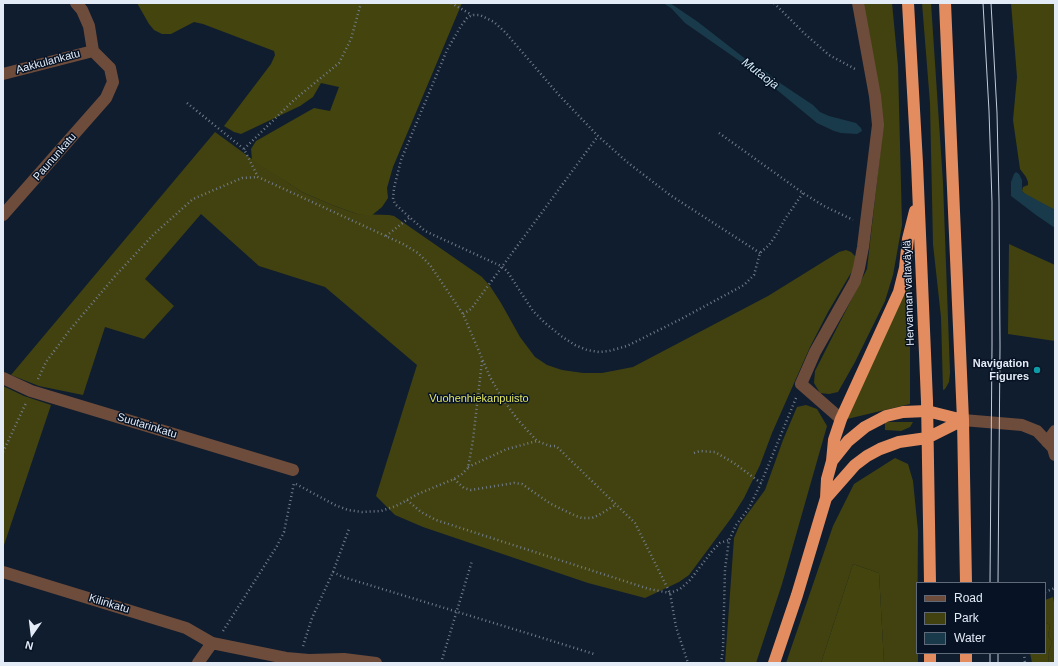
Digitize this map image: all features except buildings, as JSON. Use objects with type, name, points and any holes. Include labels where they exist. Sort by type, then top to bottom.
[{"type":"highway","name":"Hervannan valtaväylä","points":[[908,3],[927,411],[930,582]]},
{"type":"highway","points":[[945,3],[964,420],[966,582]]},
{"type":"highway","points":[[774,663],[797,595],[826,498],[827,479],[832,461],[834,440],[841,418],[899,292],[905,268],[908,239],[918,195]]},
{"type":"highway","points":[[832,461],[848,441],[865,427],[886,416],[903,412],[927,411],[964,420]]},
{"type":"highway","points":[[826,498],[855,465],[867,456],[880,449],[899,442],[927,438],[964,420]]},
{"type":"street","points":[[76,3],[82,10],[89,26],[93,51]]},
{"type":"street","points":[[841,418],[802,384],[815,352],[855,281],[863,247],[878,125],[872,76],[858,3]]},
{"type":"street","name":"Aakkulankatu","points":[[3,74],[93,51]]},
{"type":"street","name":"Paununkatu","points":[[3,215],[106,98],[113,82],[110,68],[93,51]]},
{"type":"street","name":"Suutarinkatu","points":[[3,378],[32,391],[293,470]]},
{"type":"street","points":[[964,420],[1022,425],[1037,431],[1053,448],[1055,455]]},
{"type":"street","points":[[1047,442],[1055,431]]},
{"type":"street","name":"Kilinkatu","points":[[3,572],[186,628],[212,643],[269,655],[298,659],[344,659],[376,663]]},
{"type":"street","points":[[198,663],[212,643]]},
{"type":"path","points":[[244,150],[294,100],[339,63],[351,39],[361,3]]},
{"type":"path","points":[[451,3],[472,15],[480,15],[487,18],[505,32],[558,94],[598,136],[627,162],[659,187],[760,253]]},
{"type":"path","points":[[774,3],[805,34],[829,55],[872,76]]},
{"type":"path","points":[[472,15],[467,18],[461,26],[447,50],[401,160],[394,188],[393,199],[395,204],[425,231],[502,266],[533,311],[561,336],[575,345],[587,350],[599,352],[627,346],[738,289],[748,282],[754,275],[760,253],[769,245],[803,193]]},
{"type":"path","points":[[187,103],[244,150],[258,177]]},
{"type":"path","points":[[719,133],[803,193],[824,206],[848,218],[865,223]]},
{"type":"path","points":[[463,314],[471,309],[598,136]]},
{"type":"path","points":[[3,452],[46,362],[69,331],[116,275],[154,234],[193,200],[242,178],[258,177],[386,236],[418,253],[430,265],[463,314],[482,360],[502,398],[518,420],[537,441],[550,446],[556,446],[635,523],[670,592],[676,628],[688,663]]},
{"type":"path","points":[[386,236],[409,218]]},
{"type":"path","points":[[468,468],[473,440],[482,360]]},
{"type":"path","points":[[721,663],[723,648],[725,569],[729,540],[736,526],[749,508],[761,483],[802,384]]},
{"type":"path","points":[[294,483],[335,505],[348,510],[362,512],[381,511],[454,479],[468,468],[507,449],[537,441]]},
{"type":"path","points":[[694,453],[700,450],[715,452],[734,463],[761,483]]},
{"type":"path","points":[[212,643],[225,629],[284,532],[294,483],[293,470]]},
{"type":"path","points":[[454,479],[464,488],[471,490],[514,483],[522,484],[551,504],[582,518],[592,518],[615,505]]},
{"type":"path","points":[[407,500],[421,512],[436,520],[649,589],[670,592],[680,589],[690,580],[720,543],[729,540]]},
{"type":"path","points":[[298,659],[312,618],[333,572],[349,529]]},
{"type":"path","points":[[440,663],[472,561]]},
{"type":"path","points":[[333,572],[343,577],[594,654]]},
{"type":"green space","points":[[863,3],[892,3],[898,66],[902,225],[893,275],[885,301],[855,362],[838,392],[829,394],[820,393],[814,383],[815,371],[867,269],[882,137]]},
{"type":"green space","points":[[922,3],[931,3],[943,183],[950,373],[949,382],[943,390],[941,317],[933,244],[930,103]]},
{"type":"green space","name":"Vuohenhiekanpuisto","points":[[215,132],[252,159],[302,192],[357,214],[394,216],[482,277],[490,286],[520,337],[535,357],[547,365],[562,370],[583,373],[602,373],[633,367],[768,296],[839,252],[846,250],[851,252],[856,257],[855,266],[828,312],[810,347],[772,433],[760,465],[744,498],[732,517],[689,575],[679,582],[645,598],[588,583],[423,527],[395,515],[376,496],[417,365],[325,287],[259,266],[201,214],[145,279],[174,306],[144,339],[105,327],[83,395],[39,386],[11,375]]},
{"type":"green space","points":[[1009,244],[1055,265],[1055,341],[1008,334]]},
{"type":"green space","points":[[910,285],[910,404],[847,419],[904,292]]},
{"type":"green space","points":[[3,386],[24,396],[51,405],[3,548]]},
{"type":"green space","points":[[806,405],[817,409],[827,426],[782,584],[756,663],[725,663],[734,538],[740,524],[765,490],[797,407]]},
{"type":"green space","points":[[885,422],[913,422],[910,427],[901,431],[885,430]]},
{"type":"green space","points":[[895,458],[908,464],[913,481],[918,531],[916,654],[918,654],[918,663],[884,663],[879,573],[853,564],[821,663],[786,663],[833,526],[854,484]]},
{"type":"green space","points":[[1053,597],[1055,607],[1055,663],[1049,663],[1048,654],[1052,642],[1048,636],[1050,625],[1046,623],[1046,600]]},
{"type":"shaded area","points":[[137,3],[462,3],[393,167],[387,188],[388,198],[382,207],[371,216],[357,214],[302,192],[252,160],[251,149],[256,141],[314,108],[330,111],[339,87],[321,83],[313,97],[300,106],[241,134],[234,132],[224,126],[271,64],[275,55],[274,51],[194,22],[171,34],[162,34],[154,30],[149,24]]},
{"type":"shaded area","points":[[1011,3],[1055,3],[1055,210],[1027,196],[1022,191],[1023,187],[1028,185],[1028,182],[1020,169],[1013,120],[1017,77]]},
{"type":"shaded area","points":[[853,564],[879,573],[884,663],[821,663]]},
{"type":"shaded area","points":[[1046,623],[1050,625],[1048,636],[1052,642],[1048,654],[1049,663],[1032,663],[1030,654],[1046,654]]},
{"type":"water","name":"Mutaoja","points":[[663,3],[670,3],[698,22],[752,64],[765,71],[777,81],[813,105],[820,112],[856,123],[862,131],[857,134],[841,133],[817,123],[754,71],[685,23],[671,8]]},
{"type":"water","points":[[1016,172],[1022,180],[1022,191],[1024,193],[1055,210],[1055,228],[1011,196],[1011,182]]},
{"type":"tram line","points":[[983,3],[992,202],[990,582]]},
{"type":"tram line","points":[[991,3],[997,113],[999,201],[1000,346],[998,582]]},
{"type":"tram line","points":[[990,654],[990,663]]},
{"type":"tram line","points":[[998,654],[998,663]]},
{"type":"place","name":"Navigation Figures","points":[[1037,370]]}]
